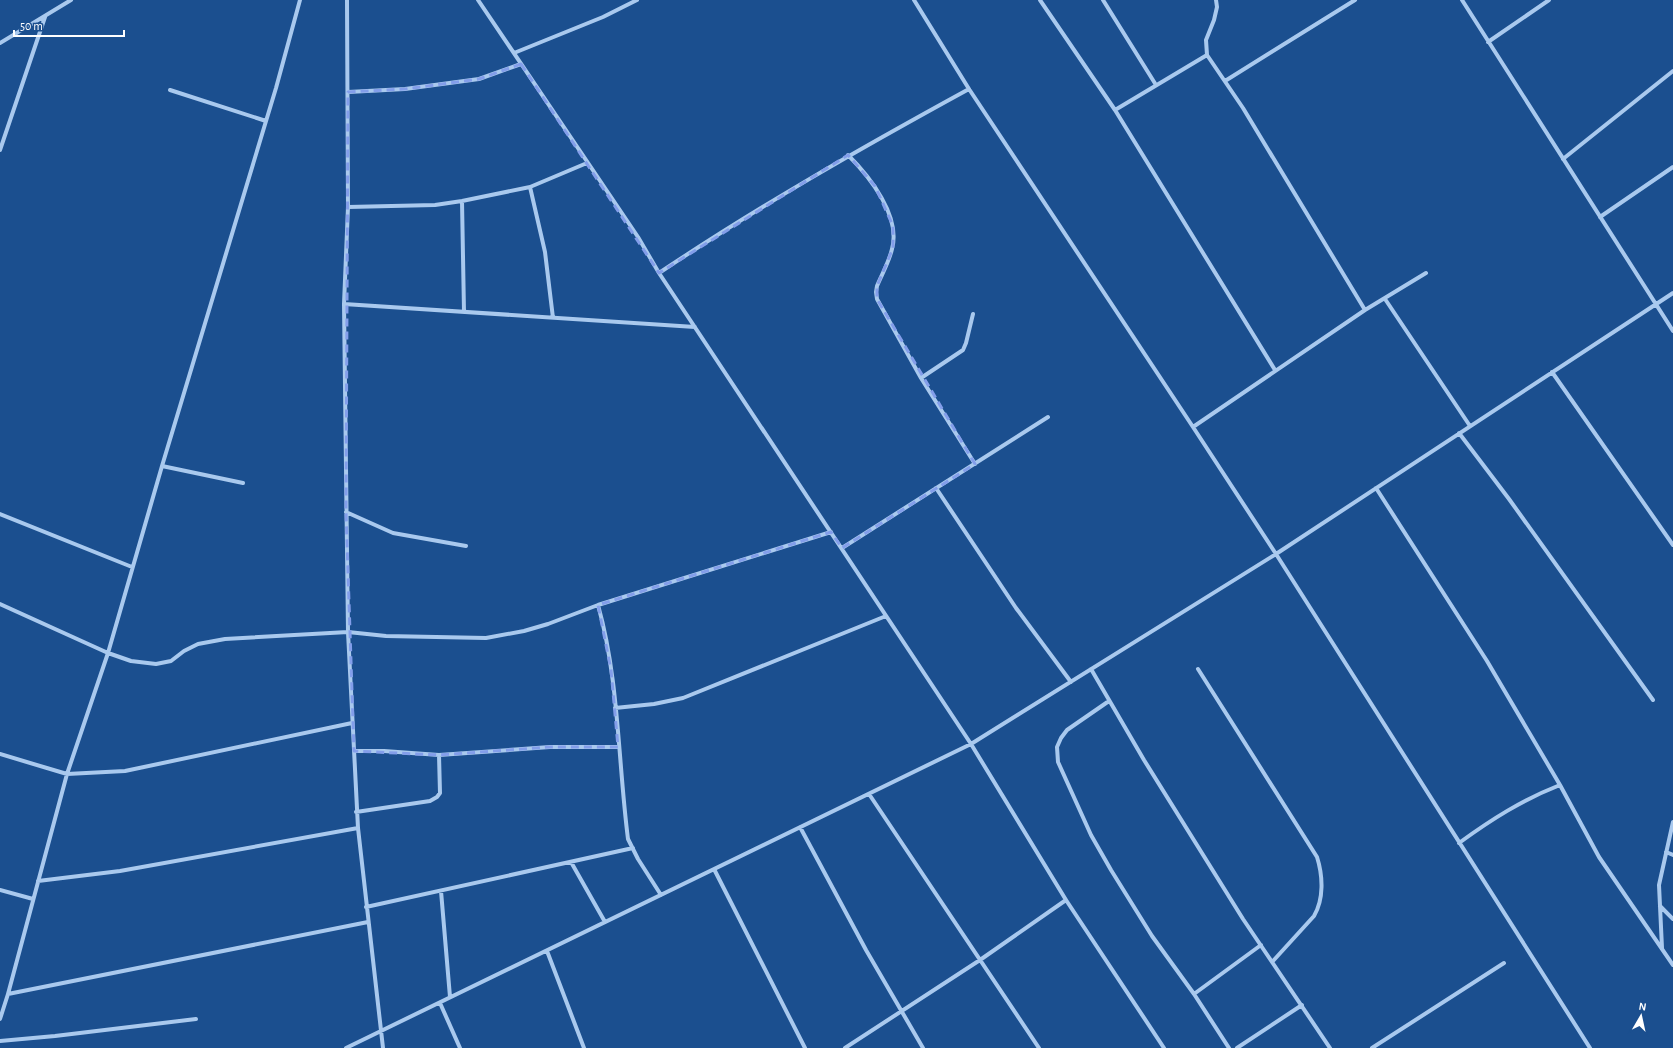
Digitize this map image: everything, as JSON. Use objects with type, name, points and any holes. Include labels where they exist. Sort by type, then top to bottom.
[{"type":"street","points":[[0,43],[71,0]]},
{"type":"street","points":[[0,1019],[68,774],[108,653],[132,567],[266,121],[300,0]]},
{"type":"street","points":[[347,0],[348,207],[344,304],[348,632],[356,812],[383,1048]]},
{"type":"street","points":[[478,0],[638,237],[659,273],[971,744],[1066,900],[1164,1048]]},
{"type":"street","points":[[514,53],[603,17],[637,0]]},
{"type":"street","points":[[914,0],[968,89],[1276,554],[1590,1048]]},
{"type":"street","points":[[1040,0],[1115,110],[1275,370]]},
{"type":"street","points":[[1103,0],[1156,85]]},
{"type":"street","points":[[1216,0],[1217,7],[1214,20],[1206,40],[1205,48],[1207,55],[1225,81],[1365,310]]},
{"type":"street","points":[[1225,81],[1355,0]]},
{"type":"street","points":[[1462,0],[1673,331]]},
{"type":"street","points":[[1488,42],[1549,0]]},
{"type":"street","points":[[0,150],[45,17]]},
{"type":"street","points":[[1115,110],[1207,55]]},
{"type":"street","points":[[348,92],[405,89],[472,80],[521,64]]},
{"type":"street","points":[[1563,159],[1673,71]]},
{"type":"street","points":[[659,273],[715,235],[848,155],[968,89]]},
{"type":"street","points":[[170,90],[266,121]]},
{"type":"street","points":[[848,155],[875,186],[885,205],[893,226],[893,248],[877,286],[877,299],[921,378],[975,464]]},
{"type":"street","points":[[348,207],[434,206],[462,201],[530,187],[587,163]]},
{"type":"street","points":[[1600,217],[1673,167]]},
{"type":"street","points":[[530,187],[545,252],[553,318]]},
{"type":"street","points":[[462,201],[464,312]]},
{"type":"street","points":[[1193,427],[1365,310],[1426,273]]},
{"type":"street","points":[[346,1048],[380,1030],[440,1003],[971,744],[1276,554],[1673,293]]},
{"type":"street","points":[[1385,299],[1470,426]]},
{"type":"street","points":[[344,304],[695,327]]},
{"type":"street","points":[[921,378],[963,350],[973,314]]},
{"type":"street","points":[[1552,372],[1673,545]]},
{"type":"street","points":[[842,548],[1048,417]]},
{"type":"street","points":[[1459,433],[1509,499],[1652,700]]},
{"type":"street","points":[[162,466],[243,483]]},
{"type":"street","points":[[936,488],[1016,608],[1071,682]]},
{"type":"street","points":[[1376,488],[1487,661],[1560,785],[1599,857],[1673,965]]},
{"type":"street","points":[[346,512],[393,533],[466,546]]},
{"type":"street","points":[[0,514],[132,567]]},
{"type":"street","points":[[0,604],[108,653],[131,661],[156,664],[171,661],[184,651],[198,644],[225,639],[348,632],[386,636],[486,638],[524,632],[598,605],[831,532]]},
{"type":"street","points":[[598,605],[605,631],[615,708],[628,839],[661,895]]},
{"type":"street","points":[[615,708],[654,704],[684,698],[886,616]]},
{"type":"street","points":[[1091,669],[1109,701],[1243,919],[1273,961],[1330,1048]]},
{"type":"street","points":[[1198,669],[1317,857],[1319,863],[1321,892],[1320,903],[1317,910],[1314,916],[1273,961]]},
{"type":"street","points":[[1109,701],[1067,730],[1057,747],[1058,762],[1088,828],[1111,870],[1152,936],[1194,994],[1229,1048]]},
{"type":"street","points":[[0,754],[68,774],[125,771],[352,723]]},
{"type":"street","points":[[354,751],[384,751],[439,755],[550,746],[618,747]]},
{"type":"street","points":[[356,812],[430,801],[437,797],[440,788],[439,755]]},
{"type":"street","points":[[1459,843],[1506,810],[1535,795],[1560,785]]},
{"type":"street","points":[[869,794],[1039,1048]]},
{"type":"street","points":[[1662,949],[1659,885],[1673,822]]},
{"type":"street","points":[[38,881],[120,871],[358,828]]},
{"type":"street","points":[[800,828],[866,950],[923,1048]]},
{"type":"street","points":[[366,907],[633,848]]},
{"type":"street","points":[[1666,852],[1673,855]]},
{"type":"street","points":[[571,862],[605,922]]},
{"type":"street","points":[[714,869],[805,1048]]},
{"type":"street","points":[[0,890],[33,899]]},
{"type":"street","points":[[441,891],[450,997]]},
{"type":"street","points":[[845,1048],[980,960],[1066,900]]},
{"type":"street","points":[[1660,906],[1673,919]]},
{"type":"street","points":[[8,994],[368,922]]},
{"type":"street","points":[[1194,994],[1261,945]]},
{"type":"street","points":[[547,951],[584,1048]]},
{"type":"street","points":[[1372,1048],[1504,963]]},
{"type":"street","points":[[440,1003],[460,1048]]},
{"type":"street","points":[[1237,1048],[1302,1005]]},
{"type":"street","points":[[0,1041],[196,1019]]},
{"type":"highlighted area","points":[[521,64],[659,273],[848,155],[875,186],[893,226],[893,248],[877,286],[877,299],[975,464],[842,548],[831,532],[598,605],[611,670],[618,747],[550,747],[439,755],[354,751],[346,512],[348,92],[405,89],[479,79]]}]
